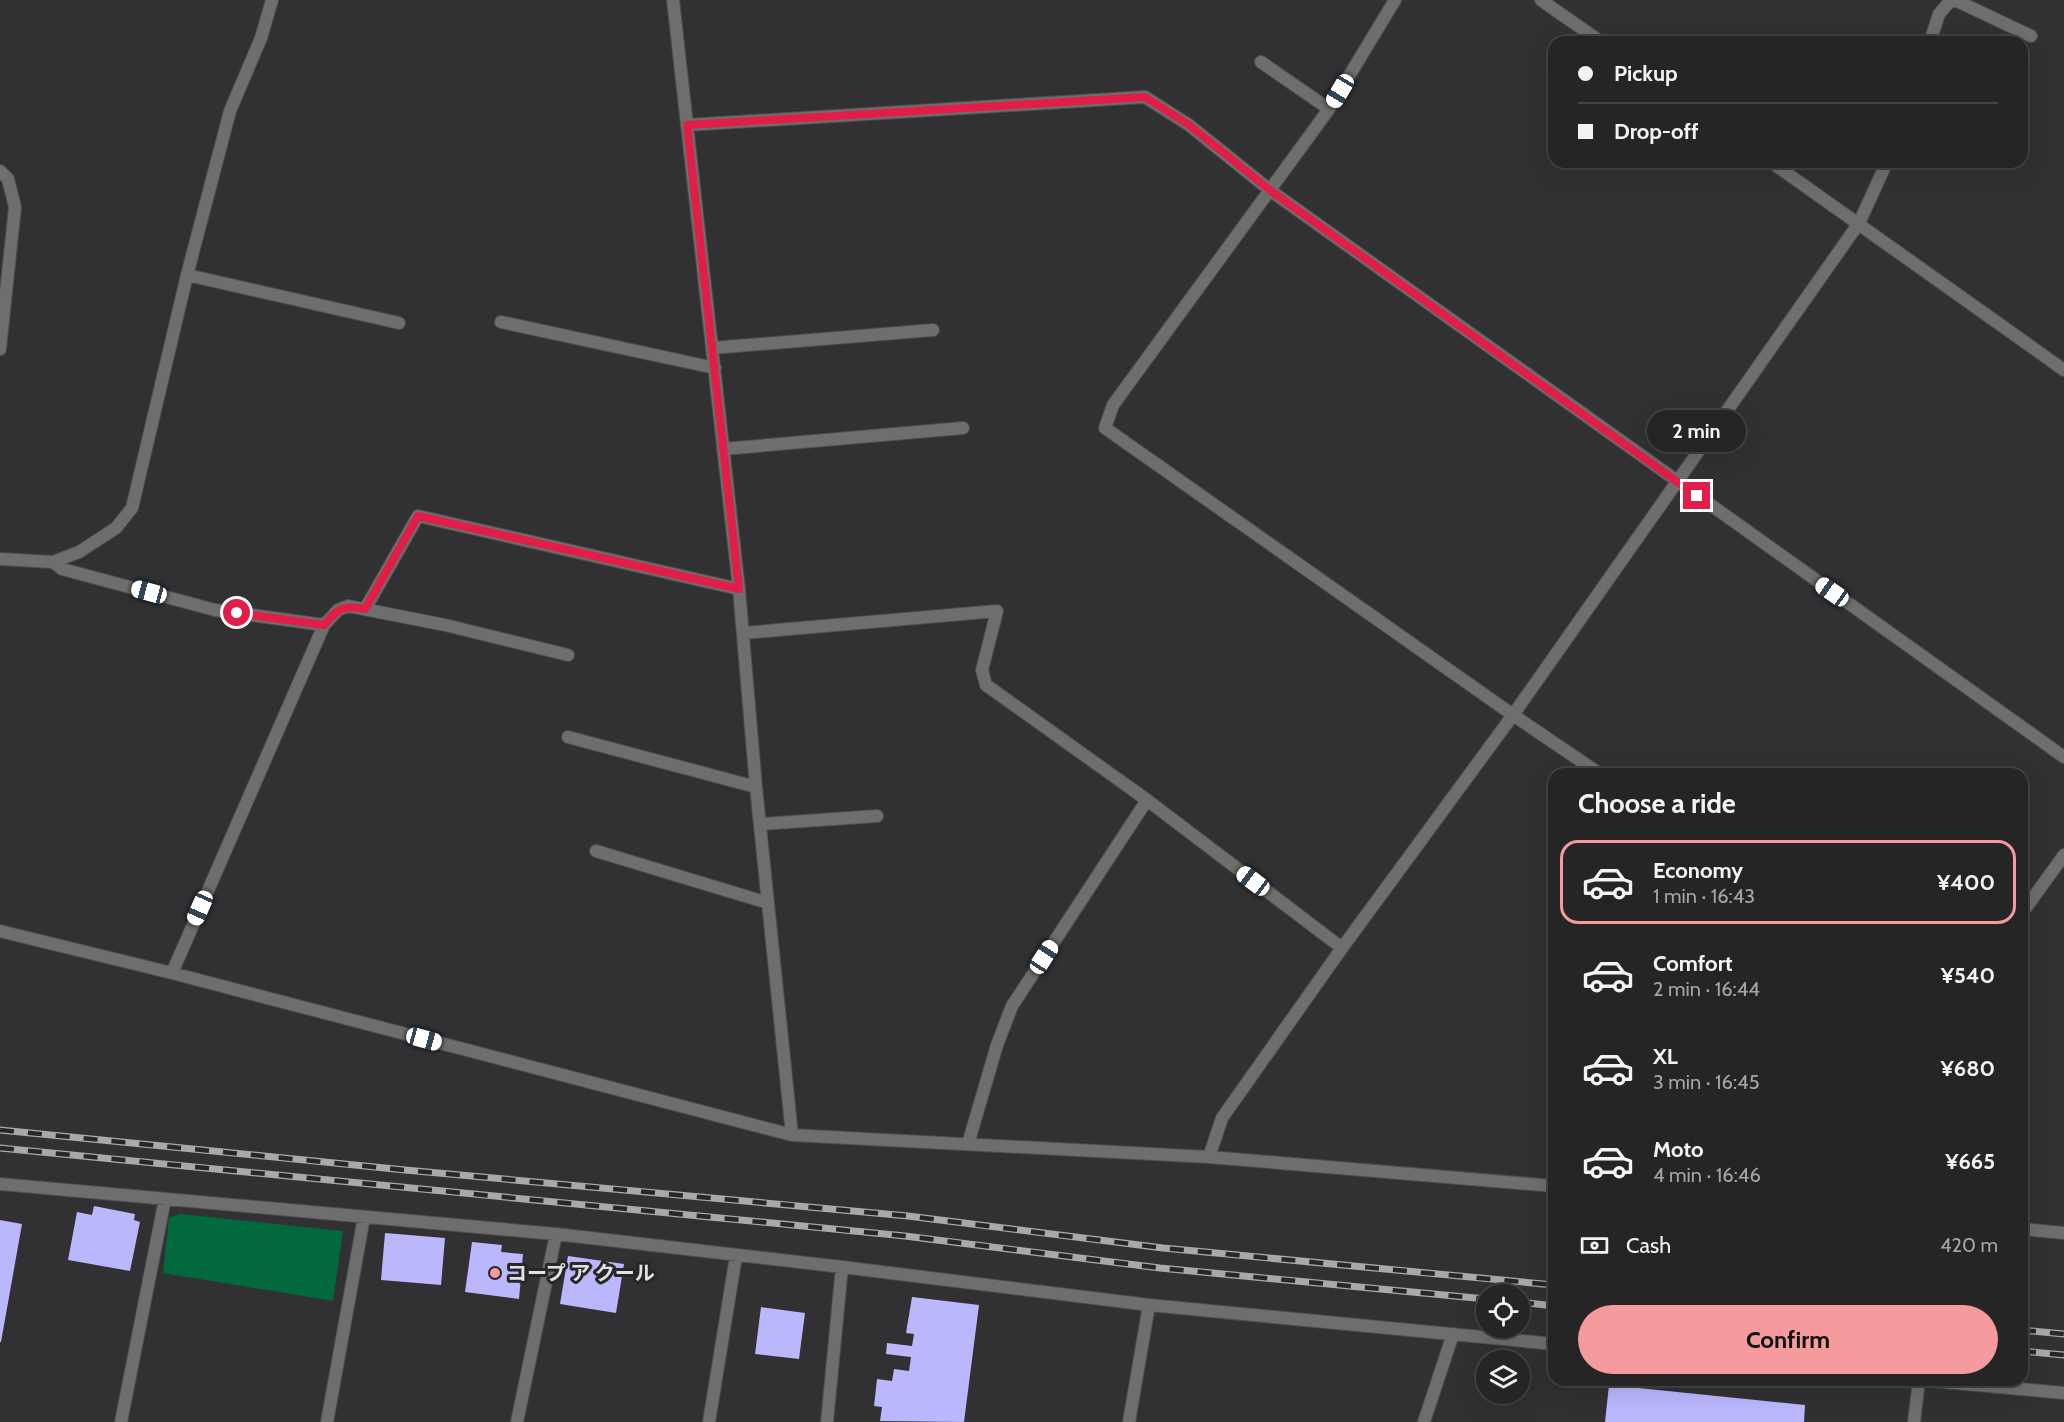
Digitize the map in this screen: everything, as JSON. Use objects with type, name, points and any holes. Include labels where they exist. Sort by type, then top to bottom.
[{"type":"street","points":[[0,559],[53,562],[79,552],[116,528],[132,508],[230,111],[261,38],[272,0]]},
{"type":"street","points":[[673,0],[739,589],[756,787],[792,1135]]},
{"type":"street","points":[[1395,0],[1329,109],[1113,405],[1105,428],[1591,768]]},
{"type":"street","points":[[1541,0],[1592,36]]},
{"type":"street","points":[[1932,36],[1939,14],[1953,0],[2031,36]]},
{"type":"street","points":[[1261,62],[1329,109]]},
{"type":"street","points":[[687,125],[1145,97],[1189,125],[1271,191],[2064,757]]},
{"type":"street","points":[[1780,168],[2064,370]]},
{"type":"street","points":[[1209,1157],[1222,1118],[1342,948],[1513,715],[1859,223],[1884,168]]},
{"type":"street","points":[[0,171],[8,179],[15,207],[0,349]]},
{"type":"street","points":[[188,275],[399,323]]},
{"type":"street","points":[[501,321],[715,368]]},
{"type":"street","points":[[712,348],[933,330]]},
{"type":"street","points":[[723,449],[963,428]]},
{"type":"street","points":[[365,609],[418,516],[739,589]]},
{"type":"street","points":[[53,562],[62,569],[215,610],[324,625]]},
{"type":"street","points":[[172,973],[324,625],[338,610],[348,606],[365,609],[445,625],[568,655]]},
{"type":"street","points":[[743,633],[997,611],[982,670],[986,685],[1147,800],[1342,948]]},
{"type":"street","points":[[568,737],[756,787]]},
{"type":"street","points":[[968,1144],[997,1046],[1012,1006],[1147,800]]},
{"type":"street","points":[[761,824],[877,816]]},
{"type":"street","points":[[596,851],[768,903]]},
{"type":"street","points":[[2028,905],[2064,855]]},
{"type":"street","points":[[0,932],[172,973],[792,1135],[1209,1157],[1548,1185]]},
{"type":"street","points":[[0,1184],[556,1234],[1149,1305],[1548,1343]]},
{"type":"street","points":[[121,1422],[165,1199]]},
{"type":"street","points":[[327,1422],[364,1217]]},
{"type":"street","points":[[2028,1230],[2064,1233]]},
{"type":"street","points":[[518,1422],[556,1234]]},
{"type":"street","points":[[710,1422],[736,1256]]},
{"type":"street","points":[[827,1422],[842,1268]]},
{"type":"street","points":[[1129,1422],[1149,1305]]},
{"type":"street","points":[[1424,1422],[1453,1334]]},
{"type":"street","points":[[1914,1422],[1919,1386]]},
{"type":"street","points":[[1986,1386],[2064,1393]]},
{"type":"green space","points":[[180,1214],[343,1231],[333,1301],[163,1273],[169,1218]]},
{"type":"building","points":[[94,1206],[135,1214],[134,1220],[140,1222],[130,1271],[68,1260],[77,1212],[92,1215]]},
{"type":"building","points":[[0,1220],[22,1224],[1,1342],[0,1342]]},
{"type":"building","points":[[385,1233],[445,1238],[441,1285],[381,1280]]},
{"type":"building","name":"コープ ア クール","points":[[472,1242],[502,1245],[501,1252],[523,1254],[519,1299],[465,1292]]},
{"type":"building","points":[[568,1256],[624,1264],[616,1313],[560,1304]]},
{"type":"building","points":[[912,1297],[979,1305],[964,1422],[880,1421],[882,1407],[874,1406],[877,1379],[892,1381],[894,1369],[909,1371],[911,1357],[886,1354],[887,1343],[912,1346],[914,1334],[906,1333]]},
{"type":"building","points":[[761,1307],[805,1313],[799,1359],[755,1354]]},
{"type":"building","points":[[1609,1386],[1805,1405],[1804,1422],[1605,1422]]},
{"type":"railway","points":[[0,1130],[908,1216],[1163,1248],[1548,1284]]},
{"type":"railway","points":[[0,1148],[905,1236],[1160,1268],[1476,1298]]},
{"type":"railway","points":[[1530,1303],[1548,1305]]},
{"type":"railway","points":[[2028,1331],[2064,1334]]},
{"type":"railway","points":[[2028,1352],[2064,1355]]},
{"type":"place","name":"コープ ア クール","points":[[495,1273]]},
{"type":"route","points":[[237,613],[324,625],[338,610],[348,606],[365,609],[418,516],[739,589],[687,125],[1145,97],[1189,125],[1271,191],[1697,496]]}]
